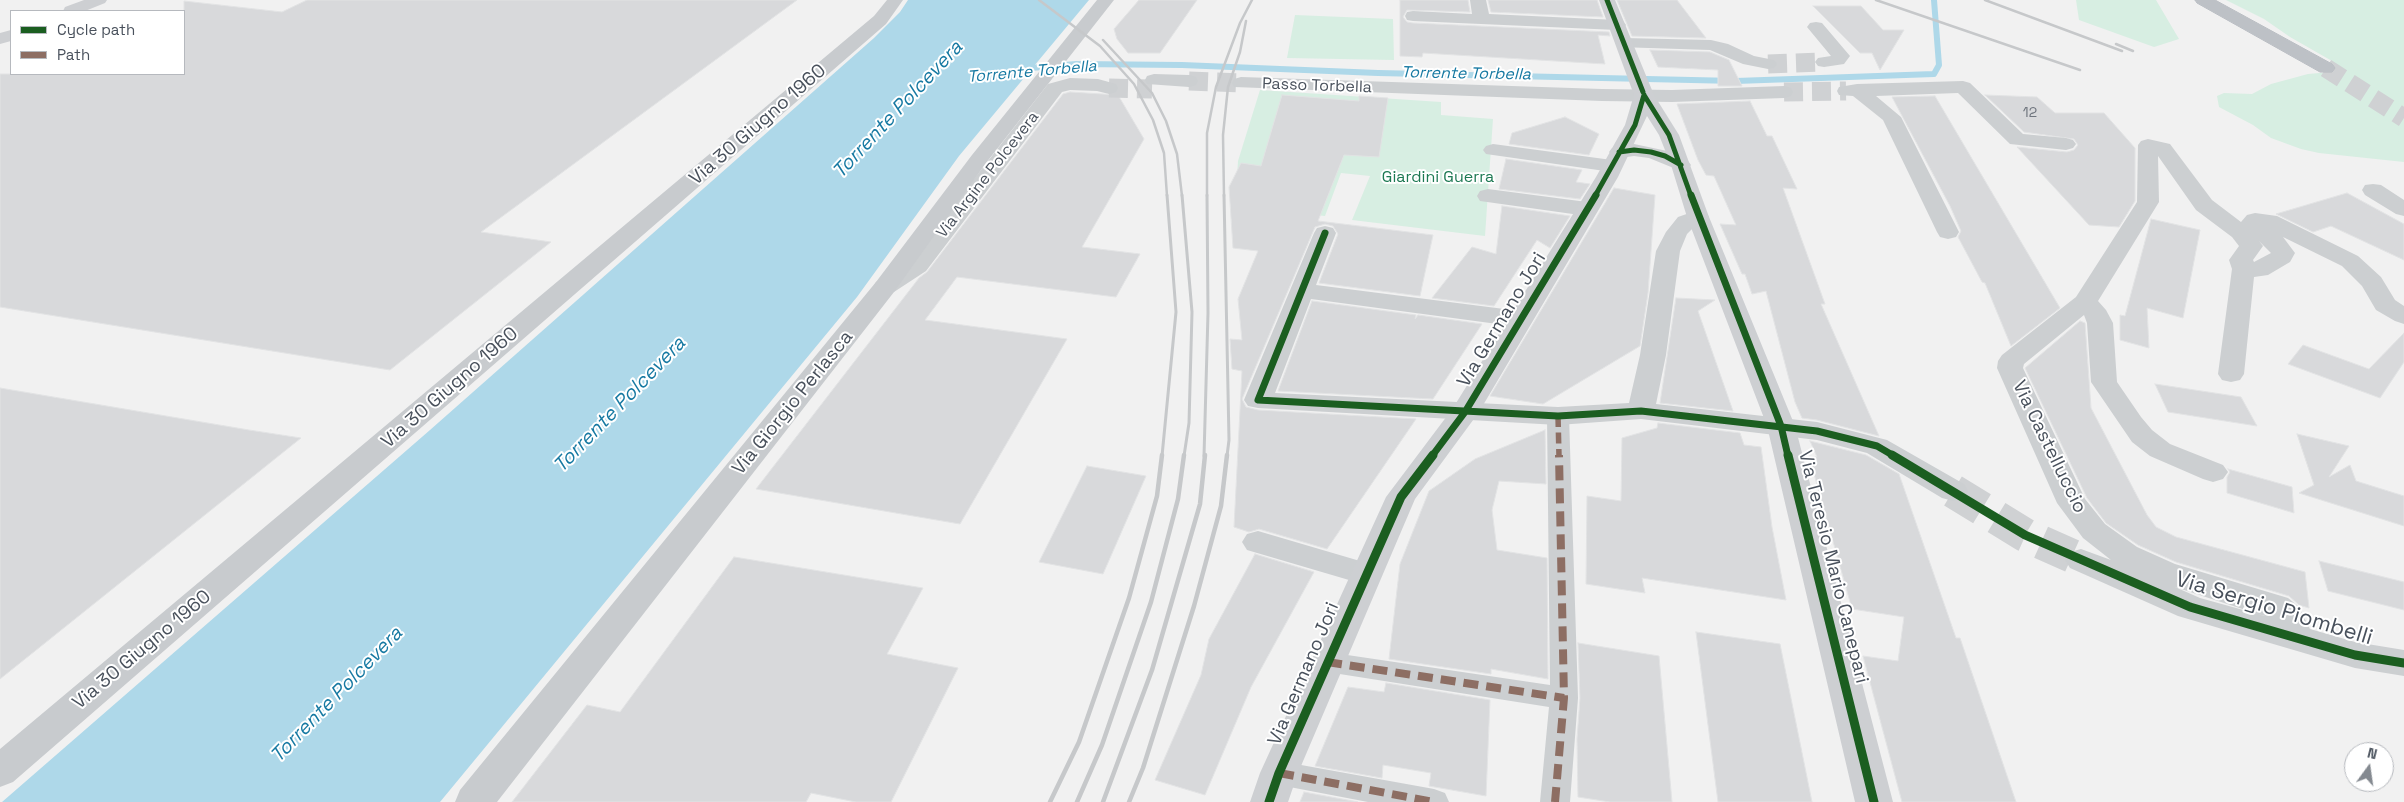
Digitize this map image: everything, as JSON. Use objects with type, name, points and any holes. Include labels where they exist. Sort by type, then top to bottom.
[{"type":"highway","points":[[2203,0],[2326,68]]},
{"type":"main road","points":[[74,10],[99,0]]},
{"type":"main road","name":"Via 30 Giugno 1960","points":[[0,771],[872,27],[895,0]]},
{"type":"main road","name":"Via Giorgio Perlasca","points":[[474,802],[886,287],[979,159],[1106,0]]},
{"type":"main road","name":"Via Teresio Mario Canepari","points":[[1607,0],[1644,93],[1669,136],[1681,165],[1698,217],[1781,426],[1874,802]]},
{"type":"main road","name":"Via Germano Jori","points":[[1269,802],[1279,773],[1327,662],[1401,497],[1465,412],[1587,209],[1635,125],[1644,93]]},
{"type":"street","points":[[1478,0],[1481,19]]},
{"type":"street","points":[[1413,16],[1617,25]]},
{"type":"street","points":[[1816,27],[1841,56],[1838,60],[1824,62]]},
{"type":"street","points":[[1624,43],[1711,45],[1748,60],[1768,64]]},
{"type":"street","points":[[1153,85],[1181,81]]},
{"type":"street","name":"Passo Torbella","points":[[1240,83],[1644,93],[1672,96],[1784,92]]},
{"type":"street","name":"Via Argine Polcevera","points":[[886,287],[918,266],[1056,88],[1070,84],[1106,84]]},
{"type":"street","points":[[1948,232],[1891,117],[1852,90],[1963,87],[2017,140],[2066,144]]},
{"type":"street","points":[[1635,125],[1648,134],[1669,136]]},
{"type":"street","name":"Via Castelluccio","points":[[2231,374],[2244,269],[2241,260],[2249,250],[2249,242],[2204,205],[2163,148],[2147,146],[2150,169],[2148,202],[2085,302],[2011,361],[2010,368],[2080,515],[2094,531],[2109,543],[2145,565],[2276,607],[2286,614],[2298,637]]},
{"type":"street","points":[[1493,150],[1615,159],[1634,150],[1665,156],[1681,165]]},
{"type":"street","points":[[2373,190],[2404,209]]},
{"type":"street","points":[[1488,196],[1587,209]]},
{"type":"street","points":[[1641,410],[1653,355],[1668,251],[1677,232],[1686,222],[1698,217]]},
{"type":"street","points":[[2244,269],[2260,270],[2282,257],[2283,253],[2278,244],[2251,224],[2255,220],[2269,221],[2350,261],[2372,282],[2385,305],[2404,316]]},
{"type":"street","points":[[1325,233],[1304,290],[1258,400],[1558,416],[1641,410],[1781,426],[1817,431],[1877,446],[1953,491]]},
{"type":"street","points":[[1304,290],[1520,319]]},
{"type":"street","points":[[2085,302],[2094,310],[2100,322],[2104,382],[2131,423],[2142,436],[2160,450],[2213,472]]},
{"type":"street","points":[[1555,802],[1564,698],[1558,416]]},
{"type":"street","points":[[1258,542],[1366,574]]},
{"type":"street","name":"Via Sergio Piombelli","points":[[2081,560],[2190,608],[2355,654],[2404,662]]},
{"type":"street","points":[[1327,662],[1564,698]]},
{"type":"street","points":[[1279,773],[1416,801]]},
{"type":"green space","points":[[2076,0],[2156,0],[2179,39],[2154,47],[2079,20]]},
{"type":"green space","points":[[2226,0],[2404,0],[2404,162],[2319,153],[2301,149],[2271,138],[2253,125],[2219,107],[2217,96],[2224,93],[2252,94],[2271,84],[2308,74],[2342,71],[2332,61],[2290,37],[2264,19]]},
{"type":"green space","points":[[1295,15],[1393,19],[1394,60],[1287,58]]},
{"type":"green space","name":"Giardini Guerra","points":[[1260,90],[1441,102],[1441,115],[1493,119],[1485,236],[1352,220],[1370,176],[1341,173],[1325,216],[1235,207],[1238,161]]},
{"type":"water","name":"Torrente Polcevera","points":[[908,0],[1089,0],[959,156],[857,297],[440,802],[2,802],[430,430],[874,38],[900,12]]},
{"type":"building","points":[[307,0],[797,0],[481,232],[551,242],[390,370],[0,307],[0,74],[185,75],[184,1],[282,12]]},
{"type":"building","points":[[1139,0],[1197,0],[1160,53],[1128,53],[1117,39],[1114,29]]},
{"type":"building","points":[[1400,0],[1468,0],[1470,12],[1407,10],[1403,17],[1407,22],[1413,23],[1609,32],[1610,36],[1598,35],[1605,64],[1423,53],[1422,57],[1400,56]]},
{"type":"building","points":[[1488,0],[1597,0],[1603,17],[1491,12]]},
{"type":"building","points":[[1617,0],[1677,0],[1706,38],[1632,36]]},
{"type":"building","points":[[1813,6],[1861,6],[1883,30],[1904,30],[1880,70],[1872,53],[1860,53]]},
{"type":"building","points":[[1650,50],[1710,52],[1729,60],[1742,86],[1718,86],[1718,70],[1658,67]]},
{"type":"building","points":[[1070,92],[1118,95],[1144,139],[1082,247],[1140,254],[1116,297],[957,277],[925,320],[1067,339],[960,524],[756,489],[919,278],[927,272],[1063,94]]},
{"type":"building","points":[[1282,95],[1359,101],[1359,96],[1388,98],[1379,157],[1344,155],[1318,221],[1433,235],[1420,296],[1319,283],[1338,234],[1333,226],[1325,224],[1315,227],[1242,399],[1246,407],[1258,410],[1416,419],[1327,549],[1259,529],[1249,532],[1234,527],[1242,371],[1232,369],[1230,339],[1242,340],[1238,299],[1258,251],[1233,248],[1229,187],[1241,163],[1261,166]]},
{"type":"building","points":[[1985,95],[2037,97],[2055,113],[2104,113],[2135,148],[2135,201],[2119,227],[2089,225],[2017,147],[2067,152],[2074,150],[2078,145],[2074,139],[2024,132]]},
{"type":"building","points":[[1935,96],[2060,308],[2011,346],[1985,283],[1982,282],[1958,237],[1961,231],[1950,206],[1892,97]]},
{"type":"building","points":[[1750,101],[1767,136],[1772,136],[1797,189],[1783,188],[1825,304],[1821,304],[1879,436],[1802,418],[1795,402],[1766,291],[1752,294],[1745,274],[1742,274],[1720,224],[1736,225],[1714,176],[1706,175],[1698,160],[1677,104]]},
{"type":"building","points":[[1565,117],[1599,134],[1589,155],[1509,144],[1512,133]]},
{"type":"building","points":[[1506,159],[1582,170],[1576,182],[1590,184],[1580,199],[1499,189]]},
{"type":"building","points":[[1614,188],[1655,195],[1648,293],[1640,346],[1543,404],[1490,396]]},
{"type":"building","points":[[2347,193],[2404,224],[2404,260],[2331,226],[2313,232],[2276,214]]},
{"type":"building","points":[[1502,206],[1570,216],[1550,248],[1537,240],[1494,306],[1432,298],[1472,247],[1496,254]]},
{"type":"building","points":[[2151,219],[2200,230],[2183,318],[2147,308],[2149,348],[2120,340],[2120,315],[2125,316]]},
{"type":"building","points":[[1676,298],[1715,300],[1698,311],[1733,411],[1660,403]]},
{"type":"building","points":[[1312,301],[1416,315],[1415,319],[1418,315],[1482,324],[1433,399],[1278,391]]},
{"type":"building","points":[[2080,321],[2085,323],[2091,408],[2147,515],[2156,527],[2176,537],[2305,572],[2309,608],[2299,605],[2289,596],[2176,562],[2138,545],[2106,523],[2087,498],[2025,368]]},
{"type":"building","points":[[2404,333],[2404,362],[2380,398],[2288,364],[2303,345],[2369,369]]},
{"type":"building","points":[[2155,384],[2241,397],[2257,426],[2168,412]]},
{"type":"building","points":[[0,388],[249,430],[301,438],[0,679]]},
{"type":"building","points":[[1658,423],[1740,433],[1744,445],[1761,447],[1772,527],[1786,600],[1642,578],[1645,593],[1586,584],[1587,496],[1621,501],[1622,438],[1657,428]]},
{"type":"building","points":[[1545,430],[1546,484],[1499,481],[1492,510],[1497,550],[1547,558],[1548,679],[1491,669],[1491,674],[1389,659],[1400,564],[1429,491],[1475,459]]},
{"type":"building","points":[[2297,434],[2349,446],[2329,477],[2350,465],[2356,481],[2404,496],[2404,526],[2299,493],[2314,485]]},
{"type":"building","points":[[1810,441],[1866,455],[1899,474],[1956,638],[1960,638],[2016,802],[1902,802],[1863,656],[1898,661],[1904,617],[1852,609],[1809,456],[1817,457]]},
{"type":"building","points":[[1087,466],[1146,476],[1103,574],[1039,562]]},
{"type":"building","points":[[2228,469],[2292,487],[2294,513],[2227,493],[2227,477],[2230,472]]},
{"type":"building","points":[[1255,554],[1314,572],[1251,687],[1205,795],[1155,780],[1201,675],[1209,639]]},
{"type":"building","points":[[734,557],[923,588],[887,654],[958,668],[891,802],[856,802],[811,793],[806,802],[512,802],[587,705],[620,712]]},
{"type":"building","points":[[2319,561],[2404,582],[2404,610],[2328,591]]},
{"type":"building","points":[[1696,632],[1780,644],[1812,802],[1718,802]]},
{"type":"building","points":[[1578,643],[1659,656],[1672,802],[1610,802],[1578,797],[1577,739],[1580,698]]},
{"type":"building","points":[[1386,683],[1490,700],[1486,796],[1429,786],[1431,773],[1383,765],[1382,778],[1315,766],[1348,687],[1384,692]]},
{"type":"building","points":[[1304,792],[1358,802],[1300,802]]},
{"type":"waterway","name":"Torrente Torbella","points":[[1020,69],[1076,64],[1182,65],[1378,73],[1736,81],[1934,74],[1939,65],[1934,0]]},
{"type":"tunnel","points":[[1768,64],[1824,62]]},
{"type":"tunnel","points":[[2326,68],[2404,118]]},
{"type":"tunnel","points":[[1189,81],[1241,83]]},
{"type":"tunnel","points":[[1109,88],[1152,89]]},
{"type":"tunnel","points":[[1784,92],[1846,91]]},
{"type":"tunnel","points":[[1953,491],[2025,535],[2081,560]]},
{"type":"railway","points":[[1039,0],[1100,46],[1134,84],[1153,120],[1164,153],[1167,196]]},
{"type":"railway","points":[[1207,195],[1207,133],[1216,87],[1240,23],[1252,0]]},
{"type":"railway","points":[[1876,0],[2080,70]]},
{"type":"railway","points":[[1985,0],[2122,51]]},
{"type":"railway","points":[[1224,196],[1223,135],[1228,87],[1240,52],[1246,21]]},
{"type":"railway","points":[[1103,40],[1152,93],[1166,121],[1177,154],[1182,196]]},
{"type":"railway","points":[[2116,44],[2133,51]]},
{"type":"railway","points":[[1162,456],[1176,312],[1167,195]]},
{"type":"railway","points":[[1182,195],[1192,312],[1189,423],[1184,456]]},
{"type":"railway","points":[[1204,456],[1208,313],[1207,195]]},
{"type":"railway","points":[[1224,195],[1229,440],[1227,456]]},
{"type":"railway","points":[[1050,802],[1079,742],[1129,598],[1157,496],[1162,455]]},
{"type":"railway","points":[[1077,802],[1102,745],[1151,602],[1178,499],[1184,455]]},
{"type":"railway","points":[[1103,802],[1152,670],[1200,504],[1205,455]]},
{"type":"railway","points":[[1129,802],[1143,768],[1194,606],[1221,506],[1227,455]]},
{"type":"marked path","points":[[1555,802],[1564,698],[1558,416]]},
{"type":"marked path","points":[[1327,662],[1564,698]]},
{"type":"marked path","points":[[1279,773],[1434,802]]},
{"type":"cycle path","points":[[1607,0],[1643,92]]},
{"type":"cycle path","points":[[1644,95],[1669,135],[1698,217],[1781,426],[1874,802]]},
{"type":"cycle path","points":[[1269,802],[1279,773],[1401,497],[1465,412],[1607,177],[1635,125],[1644,95]]},
{"type":"cycle path","points":[[1619,152],[1634,150],[1651,152],[1665,156],[1681,165]]},
{"type":"cycle path","points":[[1325,233],[1258,400],[1558,416],[1641,411],[1817,431],[1877,446],[2025,535],[2190,607],[2355,655],[2404,663]]}]
